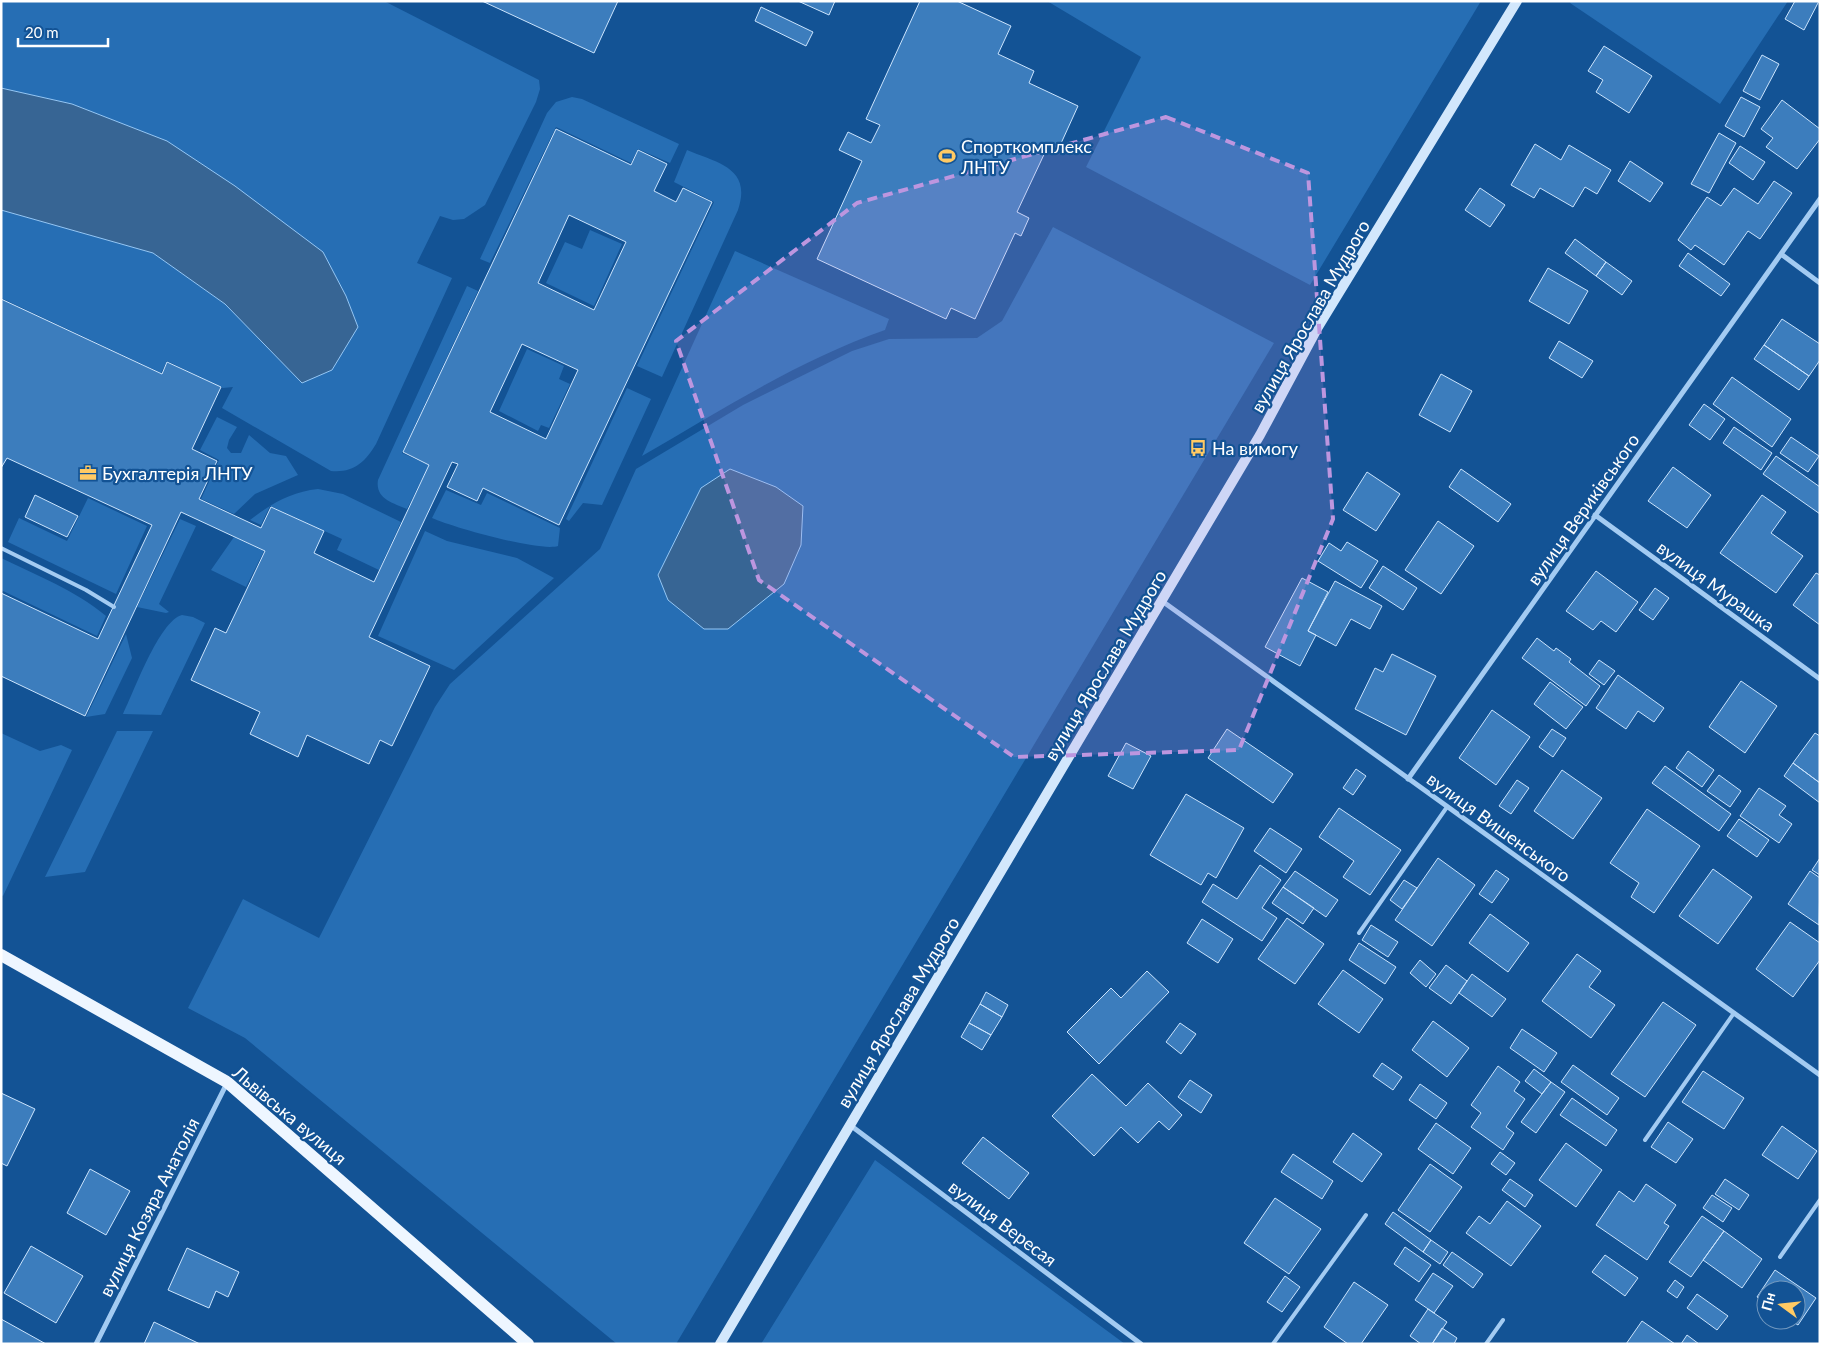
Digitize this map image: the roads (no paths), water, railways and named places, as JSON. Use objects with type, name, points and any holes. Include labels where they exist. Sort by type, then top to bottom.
[{"type":"main road","name":"вулиця Ярослава Мудрого","points":[[720,1344],[1260,435],[1318,327],[1517,1]]},
{"type":"main road","name":"Львівська вулиця","points":[[1,955],[227,1082],[528,1344]]},
{"type":"street","name":"вулиця Вериківського","points":[[1408,779],[1820,199]]},
{"type":"street","points":[[1780,254],[1820,283]]},
{"type":"street","name":"вулиця Мурашка","points":[[1595,515],[1820,679]]},
{"type":"street","name":"вулиця Вишенського","points":[[1162,601],[1820,1075]]},
{"type":"street","name":"вулиця Козяра Анатолія","points":[[96,1344],[227,1082]]},
{"type":"street","name":"вулиця Вересая","points":[[849,1125],[1141,1344]]},
{"type":"lane","points":[[1,548],[86,590],[114,607]]},
{"type":"lane","points":[[1359,933],[1447,807]]},
{"type":"lane","points":[[1645,1140],[1734,1013]]},
{"type":"lane","points":[[1780,1257],[1820,1200]]},
{"type":"lane","points":[[1273,1344],[1366,1215]]},
{"type":"lane","points":[[1486,1344],[1503,1320]]},
{"type":"place","name":"Спорткомплекс ЛНТУ","points":[[947,156]]},
{"type":"place","name":"На вимогу","points":[[1198,448]]},
{"type":"place","name":"Бухгалтерія ЛНТУ","points":[[88,473]]}]
